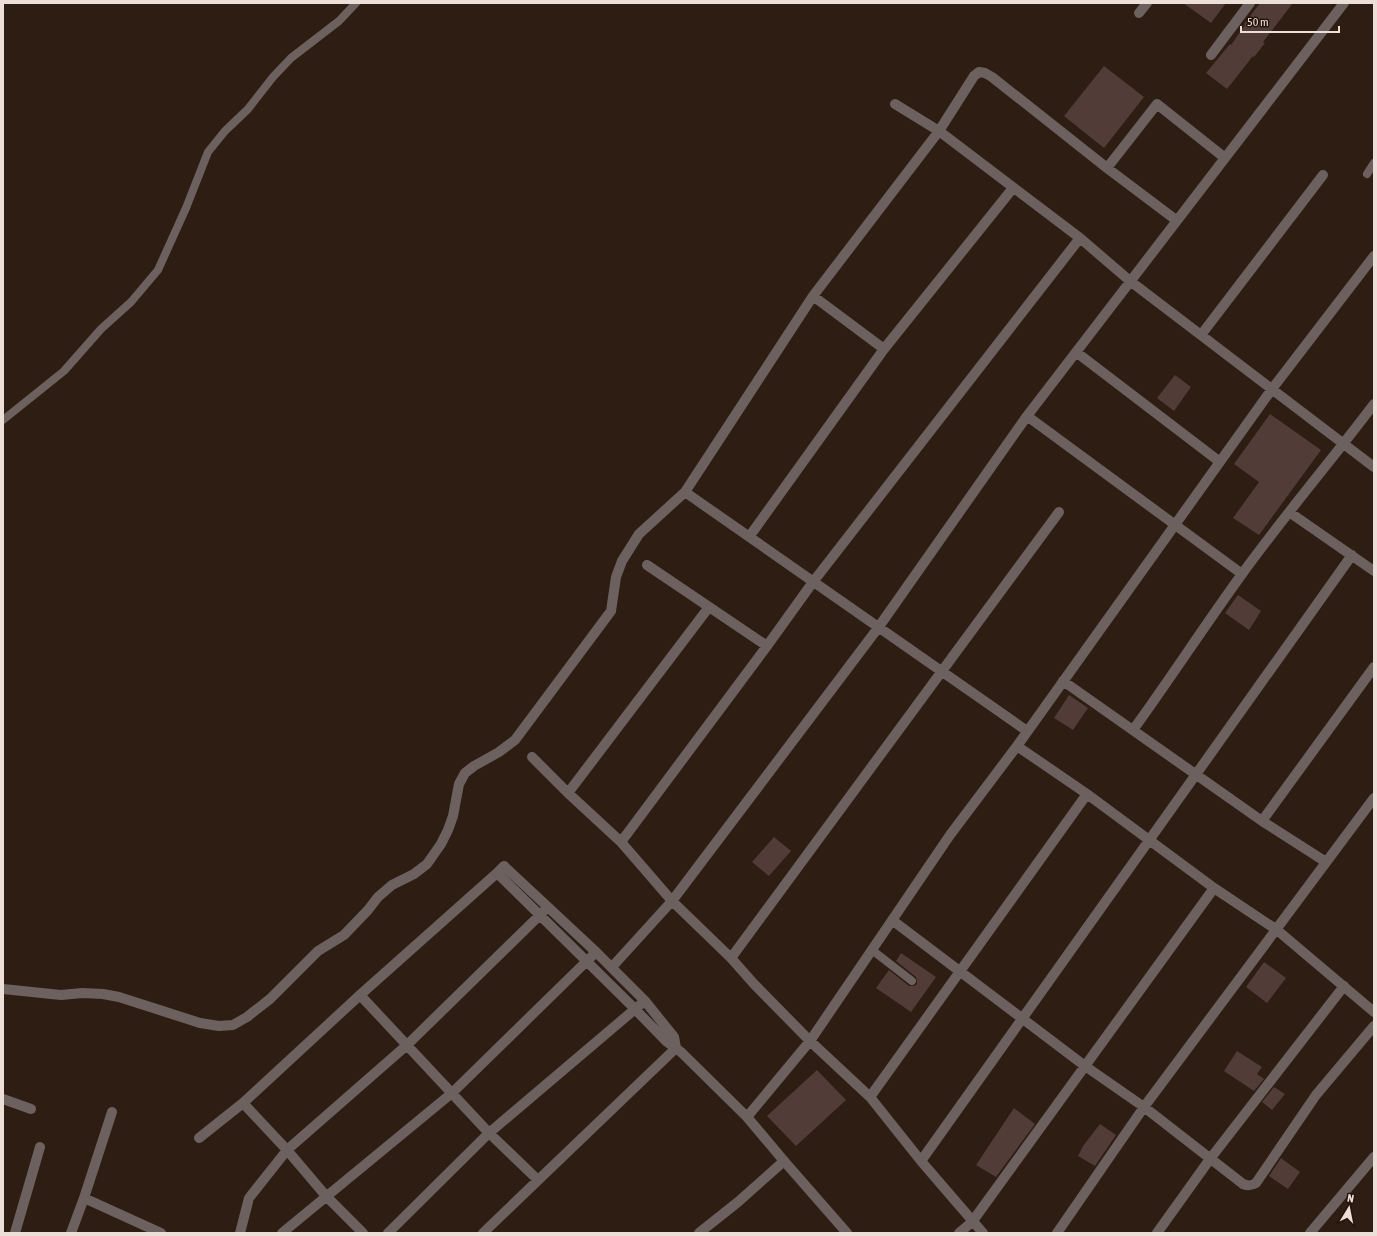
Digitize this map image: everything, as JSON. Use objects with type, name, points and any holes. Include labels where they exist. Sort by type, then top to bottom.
[{"type":"street","points":[[1139,13],[1147,3]]},
{"type":"street","points":[[1211,55],[1250,3]]},
{"type":"street","points":[[612,967],[672,901],[878,628],[1027,416],[1344,3]]},
{"type":"street","points":[[3,990],[61,995],[82,993],[108,995],[119,997],[200,1023],[219,1026],[233,1025],[247,1017],[270,999],[318,951],[344,935],[368,910],[378,897],[392,885],[414,874],[427,864],[441,844],[448,830],[453,816],[459,784],[465,773],[474,766],[499,752],[515,740],[610,612],[616,577],[622,561],[639,534],[685,492],[813,296],[939,131],[974,76],[979,72],[985,73],[1176,220]]},
{"type":"street","points":[[895,104],[939,131],[1080,238],[1130,281],[1374,467]]},
{"type":"street","points":[[1107,168],[1157,104],[1225,158]]},
{"type":"street","points":[[1201,335],[1323,175]]},
{"type":"street","points":[[749,537],[884,349],[1013,188]]},
{"type":"street","points":[[621,842],[813,582],[1080,238]]},
{"type":"street","points":[[747,1117],[810,1042],[950,835],[1017,746],[1272,389],[1374,256]]},
{"type":"street","points":[[813,296],[884,349]]},
{"type":"street","points":[[1076,352],[1220,462]]},
{"type":"street","points":[[1133,730],[1242,574],[1374,404]]},
{"type":"street","points":[[1027,416],[1242,574]]},
{"type":"street","points":[[685,492],[1027,731]]},
{"type":"street","points":[[731,958],[1059,512]]},
{"type":"street","points":[[1289,512],[1374,571]]},
{"type":"street","points":[[920,1161],[1352,555]]},
{"type":"street","points":[[647,565],[767,646]]},
{"type":"street","points":[[568,793],[709,607]]},
{"type":"street","points":[[1262,821],[1374,667]]},
{"type":"street","points":[[1063,681],[1262,821],[1326,862]]},
{"type":"street","points":[[1017,746],[1087,794],[1214,888],[1277,930],[1374,1012]]},
{"type":"street","points":[[532,757],[621,842],[672,901],[731,958],[810,1042],[870,1097],[920,1161],[983,1233]]},
{"type":"street","points":[[870,1097],[1087,794]]},
{"type":"street","points":[[1057,1233],[1144,1107],[1374,798]]},
{"type":"street","points":[[199,1138],[243,1103],[360,995],[504,866],[645,1000],[674,1037],[676,1048]]},
{"type":"street","points":[[497,873],[587,961],[666,1042],[676,1048],[747,1117],[847,1233]]},
{"type":"street","points":[[959,1233],[972,1222],[1214,888]]},
{"type":"street","points":[[240,1233],[249,1198],[287,1150],[406,1045],[548,907]]},
{"type":"street","points":[[892,920],[1085,1066],[1144,1107],[1210,1159],[1243,1184],[1248,1186],[1256,1183],[1316,1096],[1374,1026]]},
{"type":"street","points":[[282,1233],[452,1093],[596,952]]},
{"type":"street","points":[[1157,1233],[1210,1159],[1344,986]]},
{"type":"street","points":[[360,995],[489,1133],[538,1180]]},
{"type":"street","points":[[388,1233],[489,1133],[645,1000]]},
{"type":"street","points":[[483,1233],[676,1048]]},
{"type":"street","points":[[3,1099],[31,1109]]},
{"type":"street","points":[[243,1103],[287,1150],[326,1196],[363,1233]]},
{"type":"street","points":[[70,1233],[84,1198],[112,1112]]},
{"type":"street","points":[[15,1233],[40,1147]]},
{"type":"street","points":[[1310,1233],[1374,1157]]},
{"type":"street","points":[[699,1233],[738,1202],[784,1161]]},
{"type":"street","points":[[84,1198],[161,1233]]},
{"type":"lane","points":[[3,420],[64,371],[101,329],[131,302],[158,270],[186,208],[208,152],[225,131],[248,109],[291,58],[339,21],[356,3]]},
{"type":"lane","points":[[1367,174],[1374,163]]},
{"type":"lane","points":[[872,950],[912,981]]},
{"type":"building","points":[[1183,3],[1226,3],[1211,23]]},
{"type":"building","points":[[1260,3],[1293,3],[1263,42],[1265,43],[1227,89],[1206,73],[1230,44],[1231,45],[1245,25],[1244,24]]},
{"type":"building","points":[[1104,66],[1144,97],[1104,148],[1064,116]]},
{"type":"building","points":[[1175,375],[1191,387],[1174,411],[1157,398]]},
{"type":"building","points":[[1270,414],[1321,450],[1259,535],[1233,518],[1259,482],[1234,464]]},
{"type":"building","points":[[1238,595],[1261,611],[1249,630],[1225,613]]},
{"type":"building","points":[[1069,695],[1088,708],[1073,730],[1054,718]]},
{"type":"building","points":[[774,837],[791,851],[769,876],[752,862]]},
{"type":"building","points":[[901,953],[936,977],[911,1012],[876,988],[889,970],[909,986],[914,986],[917,984],[916,977],[896,961]]},
{"type":"building","points":[[1264,962],[1286,978],[1267,1003],[1246,987]]},
{"type":"building","points":[[1237,1051],[1262,1067],[1257,1074],[1264,1079],[1254,1091],[1224,1071]]},
{"type":"building","points":[[817,1070],[846,1100],[796,1146],[767,1116]]},
{"type":"building","points":[[1274,1087],[1285,1094],[1272,1110],[1262,1102]]},
{"type":"building","points":[[1014,1108],[1035,1124],[996,1177],[976,1165]]},
{"type":"building","points":[[1100,1124],[1116,1135],[1095,1166],[1078,1156],[1083,1146]]},
{"type":"building","points":[[1281,1158],[1300,1172],[1288,1189],[1269,1176]]}]
